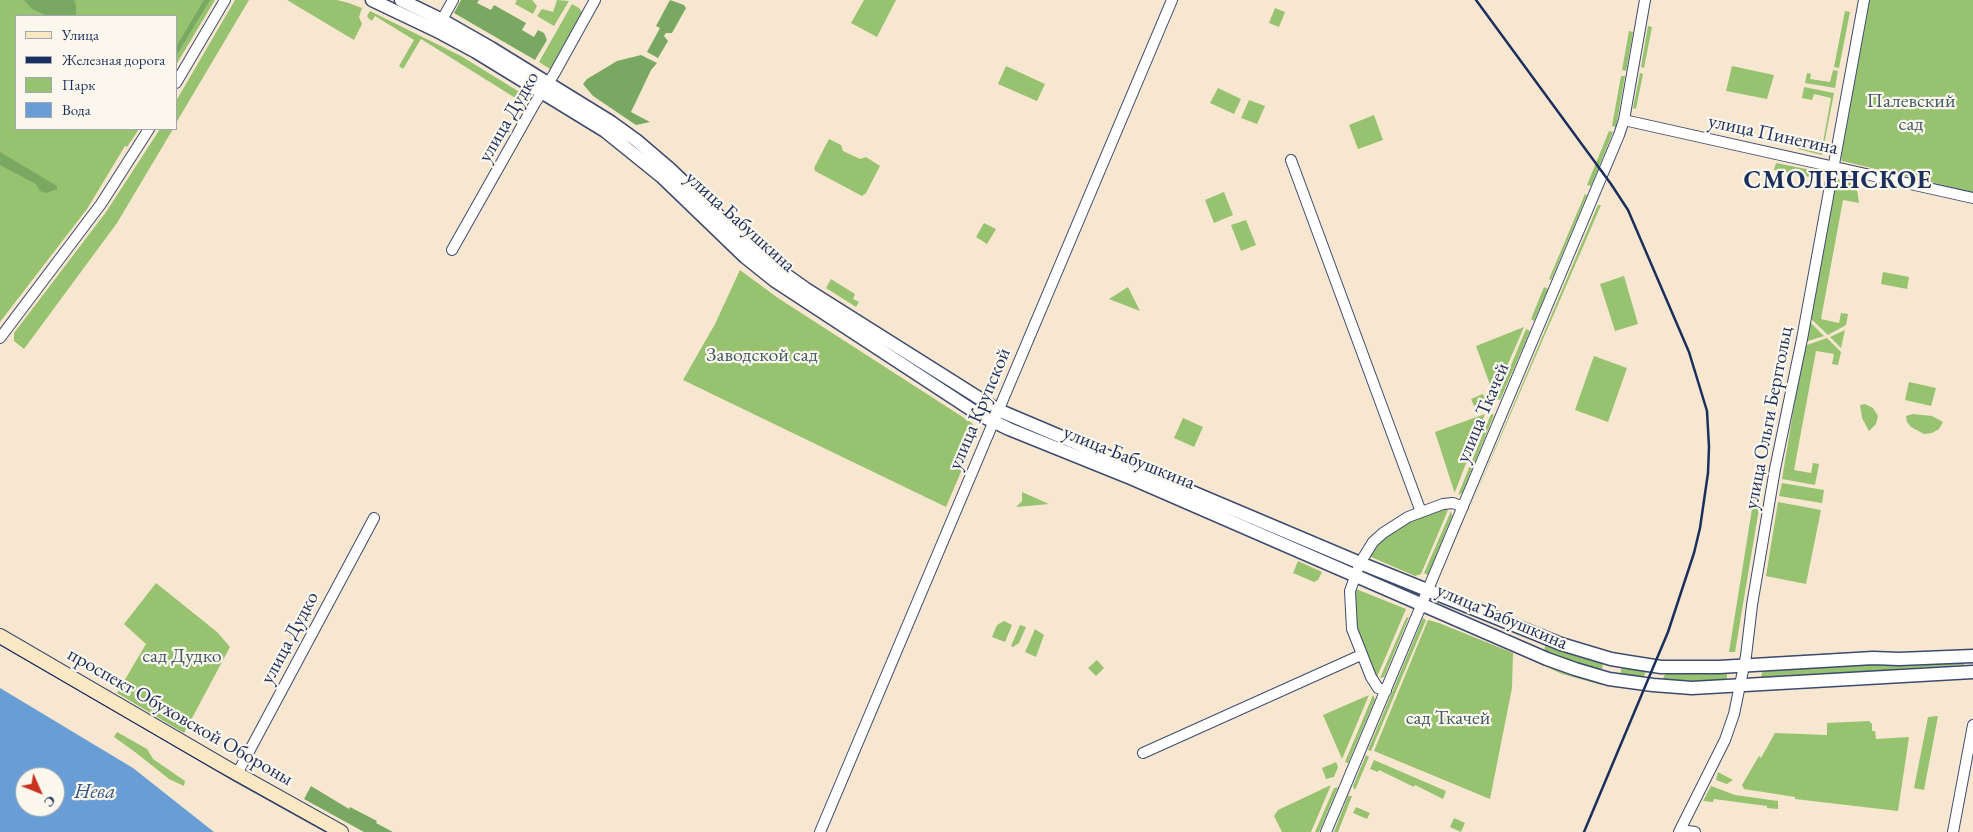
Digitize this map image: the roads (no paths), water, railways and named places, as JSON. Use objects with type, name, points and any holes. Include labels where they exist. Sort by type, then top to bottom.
[{"type":"main road","name":"проспект Обуховской Обороны","points":[[0,636],[237,774],[341,832]]},
{"type":"street","points":[[178,80],[225,0]]},
{"type":"street","name":"улица Бабушкина","points":[[372,0],[440,25]]},
{"type":"street","name":"улица Бабушкина","points":[[401,0],[440,25],[636,140],[670,169],[753,249],[782,272],[998,410],[1358,569],[1422,604],[1547,658],[1609,679],[1692,688],[1973,672]]},
{"type":"street","points":[[440,25],[453,0]]},
{"type":"street","name":"улица Дудко","points":[[452,250],[595,0]]},
{"type":"street","name":"улица Крупской","points":[[820,832],[1172,0]]},
{"type":"street","name":"улица Ткачей","points":[[1326,832],[1422,604],[1458,505],[1620,135],[1645,0]]},
{"type":"street","name":"улица Ольги Берггольц","points":[[1679,831],[1729,732],[1740,686],[1774,474],[1802,339],[1864,0]]},
{"type":"street","name":"улица Бабушкина","points":[[545,87],[642,160],[745,257],[775,281],[993,422],[1358,569],[1427,591],[1552,641],[1611,659],[1661,667],[1744,665],[1873,658],[1899,659],[1973,656]]},
{"type":"street","name":"улица Пинегина","points":[[1624,120],[1973,198]]},
{"type":"street","points":[[0,338],[101,204],[148,130]]},
{"type":"street","points":[[1291,160],[1421,512]]},
{"type":"street","points":[[1386,691],[1378,688],[1375,684],[1361,655],[1352,629],[1350,591],[1358,569],[1368,549],[1383,533],[1408,517],[1444,504],[1458,505]]},
{"type":"street","name":"улица Дудко","points":[[237,774],[374,518]]},
{"type":"street","points":[[1143,753],[1361,655]]},
{"type":"street","points":[[1609,679],[1611,659]]},
{"type":"street","points":[[1653,685],[1661,667]]},
{"type":"street","points":[[1952,832],[1973,725]]},
{"type":"street","points":[[1679,831],[1695,832]]},
{"type":"water","name":"Нева","points":[[0,688],[133,768],[214,832],[0,832]]},
{"type":"tram line","points":[[0,645],[327,832]]},
{"type":"railway","points":[[1476,0],[1628,210],[1689,352],[1707,411],[1708,473],[1700,528],[1694,553],[1668,632],[1584,832]]},
{"type":"district","name":"СМОЛЕНСКОЕ","points":[[1838,181]]},
{"type":"park label","name":"Палевский сад","points":[[1911,114]]},
{"type":"park label","name":"Заводской сад","points":[[762,356]]},
{"type":"park label","name":"сад Дудко","points":[[182,657]]},
{"type":"park label","name":"сад Ткачей","points":[[1448,719]]}]
